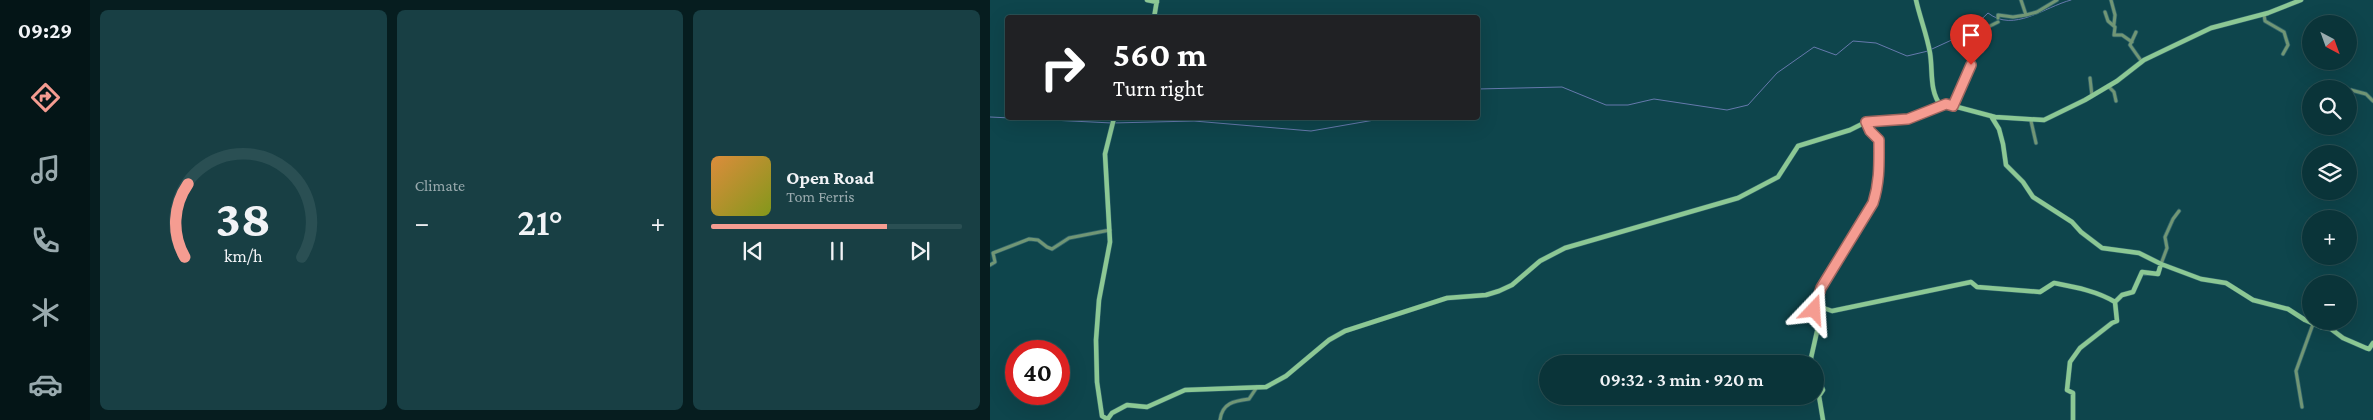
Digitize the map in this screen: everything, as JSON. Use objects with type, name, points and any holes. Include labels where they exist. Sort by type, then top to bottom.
[{"type":"street","points":[[1147,0],[1157,1],[1155,15]]},
{"type":"street","points":[[1916,0],[1929,49],[1932,85],[1936,100],[1941,106]]},
{"type":"street","points":[[2022,0],[2026,15]]},
{"type":"street","points":[[1953,106],[1967,71],[1975,56],[1982,51],[1976,40],[1986,28],[1998,20],[1998,15],[2013,17],[2026,15],[2037,12],[2057,0]]},
{"type":"street","points":[[2111,0],[2115,15],[2114,35],[2122,35],[2132,42]]},
{"type":"street","points":[[1097,420],[1105,419],[1127,405],[1147,408],[1185,390],[1266,387],[1275,383],[1345,331],[1447,298],[1486,295],[1512,285],[1540,261],[1565,248],[1715,206],[1746,194],[1778,177],[1798,146],[1850,130],[1866,122],[1908,119],[1941,106],[1953,106],[1991,116],[2032,121],[2044,120],[2092,96],[2142,62],[2211,28],[2264,15],[2301,0]]},
{"type":"street","points":[[2106,12],[2108,21],[2114,25]]},
{"type":"street","points":[[2264,15],[2265,21],[2284,32],[2288,45],[2283,54]]},
{"type":"street","points":[[2136,32],[2130,45],[2142,62]]},
{"type":"street","points":[[2090,78],[2092,96]]},
{"type":"street","points":[[2108,86],[2114,92],[2116,101]]},
{"type":"street","points":[[2357,91],[2373,101]]},
{"type":"street","points":[[1991,116],[2001,136],[2006,165],[2024,182],[2034,197],[2072,222],[2081,232],[2102,248],[2140,253],[2201,280],[2226,283],[2253,300],[2288,309],[2302,317]]},
{"type":"street","points":[[1105,419],[1098,394],[1096,340],[1099,300],[1111,230],[1105,154],[1114,120]]},
{"type":"street","points":[[2032,121],[2036,143]]},
{"type":"street","points":[[1812,355],[1818,327],[1815,305],[1821,288],[1873,203],[1881,172],[1879,140],[1870,131],[1866,122]]},
{"type":"street","points":[[2115,302],[2122,295],[2133,292],[2142,272],[2158,274],[2166,248],[2165,237],[2179,211]]},
{"type":"street","points":[[990,265],[995,262],[993,253],[1029,239],[1038,240],[1047,248],[1052,248],[1069,238],[1111,230]]},
{"type":"street","points":[[1815,305],[1832,311],[1971,282],[1977,287],[2040,292],[2054,283],[2082,288],[2091,294],[2104,295],[2115,302]]},
{"type":"street","points":[[2073,420],[2073,394],[2067,390],[2070,362],[2086,343],[2112,322],[2117,322],[2115,302]]},
{"type":"street","points":[[2302,406],[2296,371],[2311,330]]},
{"type":"street","points":[[2332,330],[2343,338],[2369,349],[2373,343]]},
{"type":"street","points":[[1220,420],[1223,409],[1232,401],[1249,399],[1257,387]]},
{"type":"street","points":[[1820,405],[1823,420]]},
{"type":"waterway","points":[[1932,49],[1967,33],[1988,13],[1998,18],[2019,20],[2071,0]]},
{"type":"waterway","points":[[1480,89],[1562,87],[1606,105],[1628,105],[1654,99],[1727,110],[1748,105],[1777,73],[1814,47],[1836,55],[1853,41],[1876,43],[1907,56],[1928,51]]},
{"type":"waterway","points":[[990,117],[1005,118]]},
{"type":"waterway","points":[[1051,120],[1112,123],[1194,121],[1311,131],[1374,120]]},
{"type":"route","points":[[1814,310],[1821,288],[1873,203],[1876,193],[1881,172],[1879,140],[1870,131],[1866,122],[1908,119],[1946,104],[1953,106],[1968,68],[1971,65]]}]
